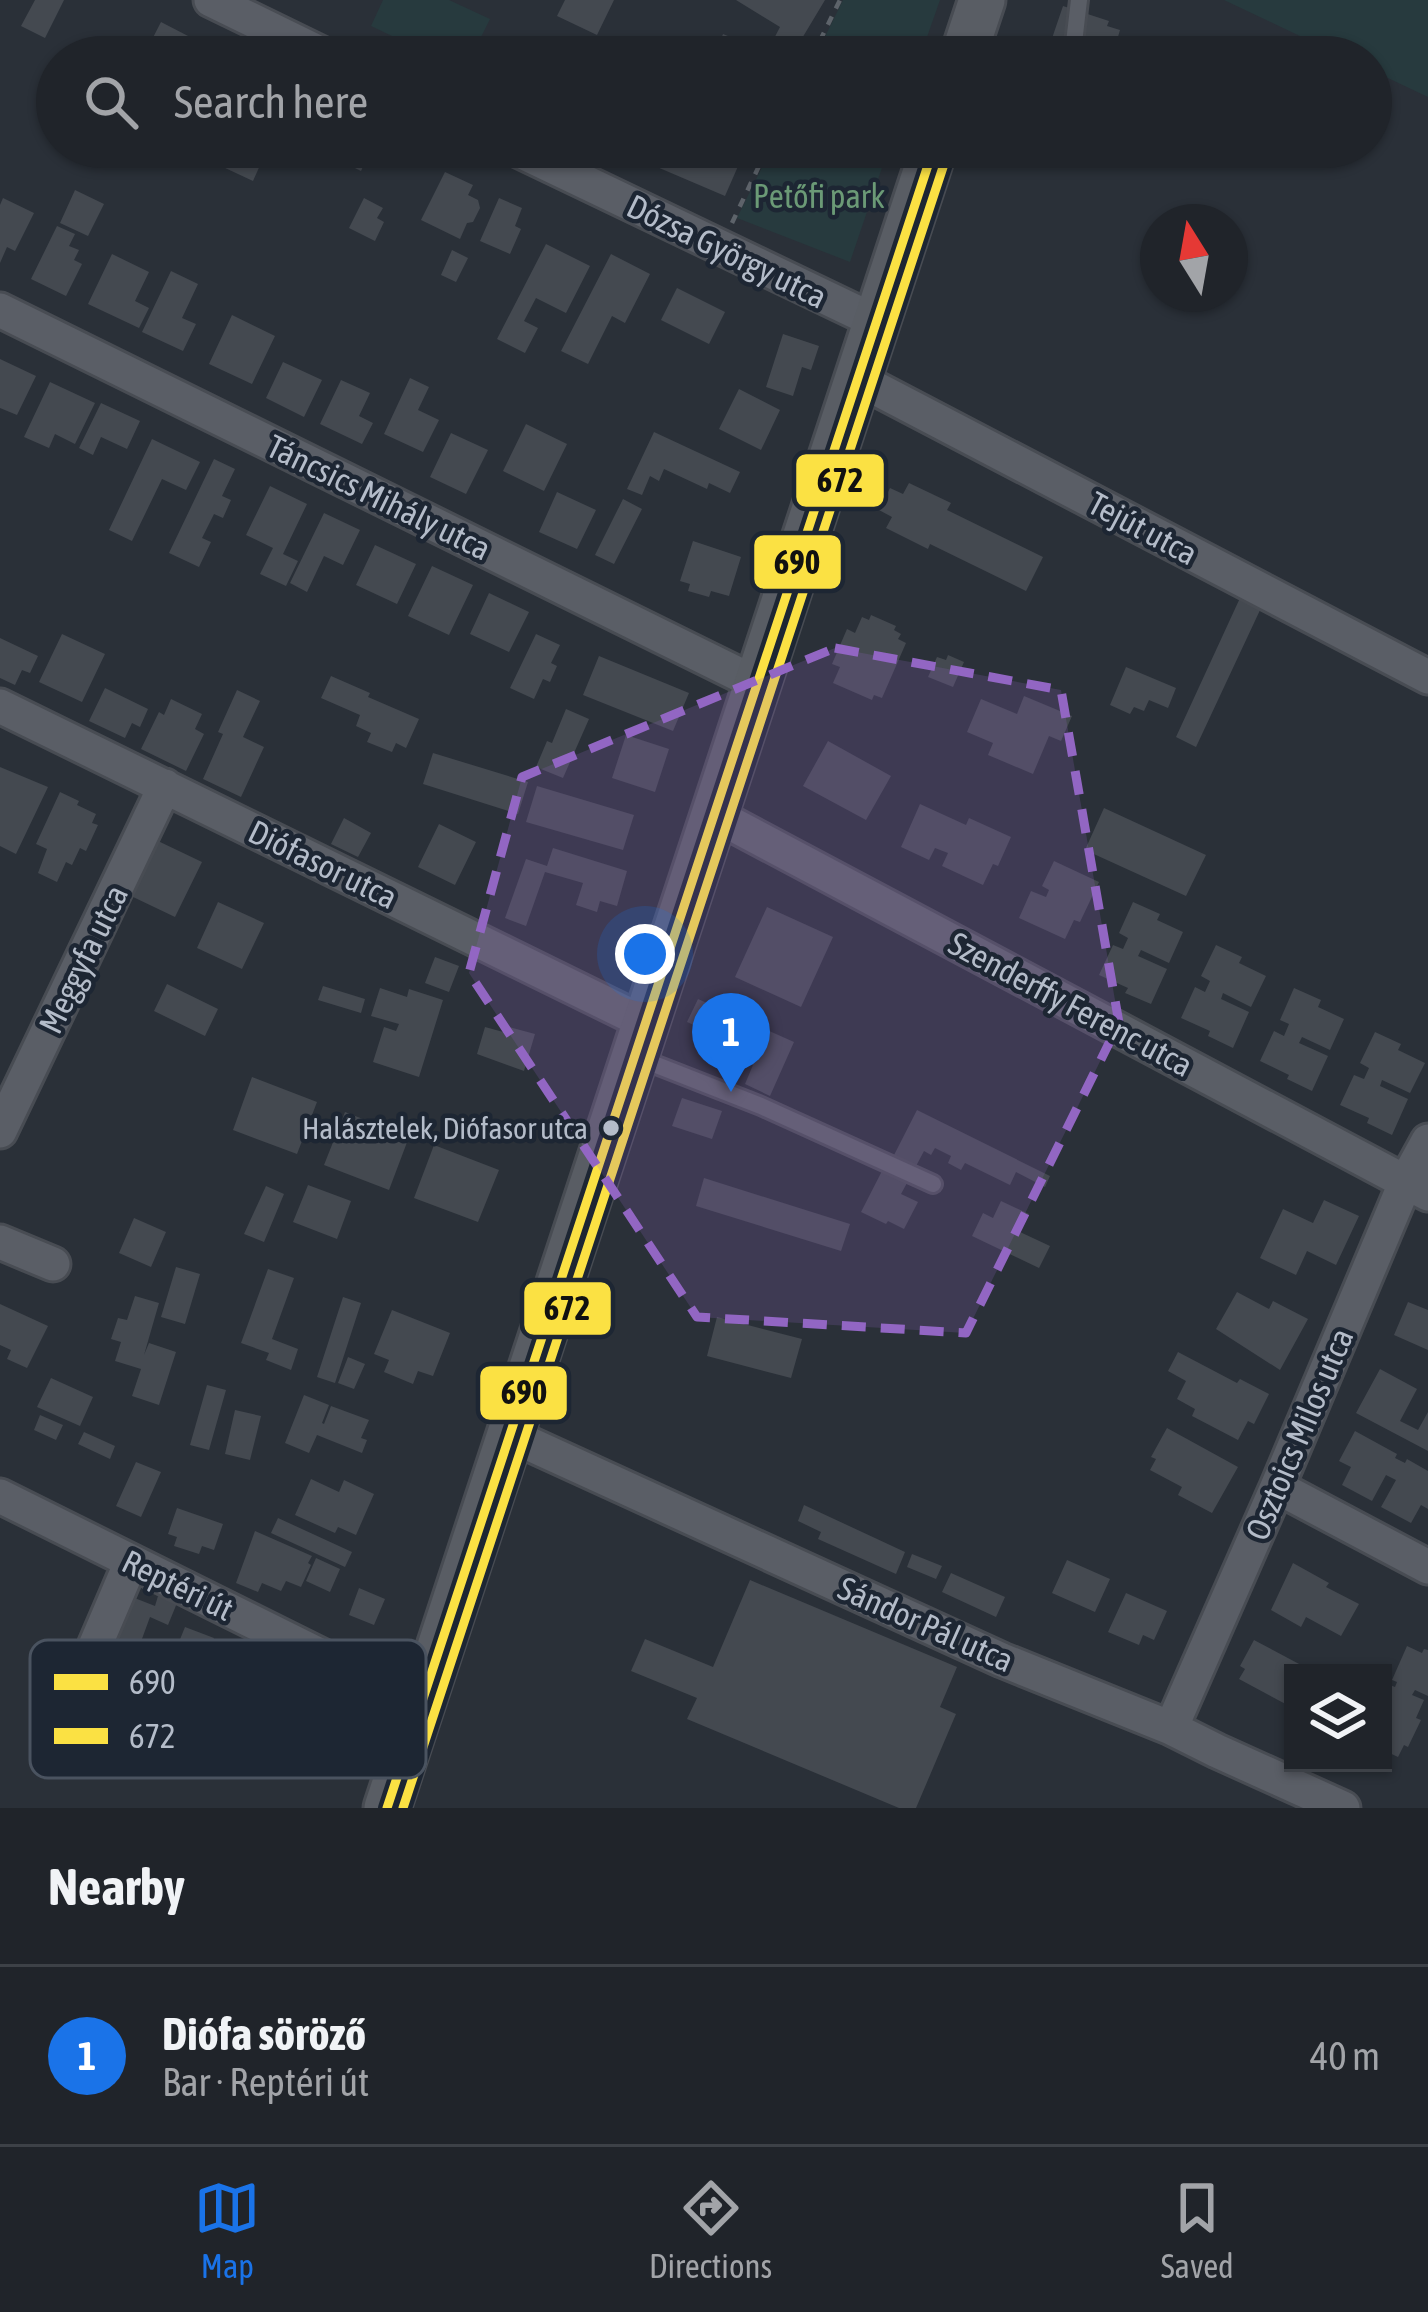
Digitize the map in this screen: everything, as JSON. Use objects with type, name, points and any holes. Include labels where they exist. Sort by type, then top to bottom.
[{"type":"main road","points":[[970,36],[982,0]]},
{"type":"main road","points":[[426,1693],[927,168]]},
{"type":"main road","points":[[387,1808],[397,1778]]},
{"type":"street","points":[[212,0],[285,36]]},
{"type":"street","name":"Dózsa György utca","points":[[555,168],[877,322]]},
{"type":"street","name":"Táncsics Mihály utca","points":[[0,310],[758,684]]},
{"type":"street","name":"Tejút utca","points":[[858,379],[1428,677]]},
{"type":"street","name":"Diófasor utca","points":[[0,706],[165,787],[641,1040]]},
{"type":"street","name":"Meggyfa utca","points":[[0,1131],[165,787]]},
{"type":"street","name":"Szenderffy Ferenc utca","points":[[715,815],[1417,1188]]},
{"type":"street","name":"Osztoics Milos utca","points":[[1171,1727],[1277,1486],[1417,1188],[1428,1142]]},
{"type":"street","points":[[0,1242],[52,1264]]},
{"type":"street","name":"Sándor Pál utca","points":[[511,1435],[1003,1660],[1171,1727],[1343,1808]]},
{"type":"street","points":[[1277,1486],[1428,1567]]},
{"type":"street","name":"Reptéri út","points":[[0,1496],[289,1640]]},
{"type":"street","points":[[98,1640],[131,1562]]},
{"type":"lane","points":[[1076,36],[1079,0]]},
{"type":"lane","points":[[641,1040],[761,1106],[933,1184]]},
{"type":"path","points":[[822,36],[840,0]]},
{"type":"path","points":[[719,248],[758,168]]},
{"type":"highlighted area","points":[[835,648],[1061,690],[1119,1023],[966,1333],[697,1317],[469,973],[522,777]]},
{"type":"green space","points":[[383,0],[449,0],[490,19],[482,36],[392,36],[371,26]]},
{"type":"green space","points":[[843,0],[940,0],[927,36],[825,36]]},
{"type":"green space","points":[[1224,0],[1428,0],[1428,97],[1392,80],[1392,36],[1300,36]]},
{"type":"green space","name":"Petőfi park","points":[[762,168],[882,168],[850,262],[737,218]]},
{"type":"building","points":[[35,0],[64,0],[46,36],[21,26]]},
{"type":"building","points":[[565,0],[614,0],[597,35],[557,16]]},
{"type":"building","points":[[736,0],[825,0],[803,36],[775,36],[780,27]]},
{"type":"building","points":[[1063,6],[1109,21],[1107,26],[1120,30],[1118,36],[1053,36]]},
{"type":"building","points":[[161,22],[188,36],[154,36]]},
{"type":"building","points":[[225,168],[259,168],[253,181]]},
{"type":"building","points":[[659,168],[737,168],[725,196]]},
{"type":"building","points":[[445,172],[473,185],[468,195],[478,200],[480,208],[460,239],[421,220]]},
{"type":"building","points":[[75,190],[104,204],[88,236],[60,223]]},
{"type":"building","points":[[3,198],[34,213],[15,251],[7,247],[0,263],[0,205]]},
{"type":"building","points":[[364,198],[383,208],[377,218],[384,222],[375,241],[349,228]]},
{"type":"building","points":[[499,198],[522,208],[515,226],[521,229],[510,254],[480,241]]},
{"type":"building","points":[[57,226],[75,234],[69,246],[79,250],[74,260],[82,264],[66,296],[31,279]]},
{"type":"building","points":[[546,244],[590,266],[566,313],[536,298],[524,321],[538,328],[525,353],[497,339]]},
{"type":"building","points":[[452,250],[468,258],[456,282],[441,275]]},
{"type":"building","points":[[112,254],[149,272],[135,301],[149,308],[139,328],[88,304]]},
{"type":"building","points":[[611,254],[650,274],[625,323],[612,316],[588,364],[561,351]]},
{"type":"building","points":[[171,271],[198,284],[182,318],[196,324],[183,351],[142,332]]},
{"type":"building","points":[[677,288],[725,312],[709,344],[661,320]]},
{"type":"building","points":[[232,315],[275,336],[252,384],[209,364]]},
{"type":"building","points":[[783,334],[819,346],[811,370],[802,367],[793,396],[766,387]]},
{"type":"building","points":[[0,359],[36,376],[17,415],[0,408]]},
{"type":"building","points":[[283,362],[322,380],[304,417],[266,398]]},
{"type":"building","points":[[410,378],[429,387],[418,410],[439,420],[423,452],[384,434]]},
{"type":"building","points":[[341,380],[370,393],[359,416],[373,423],[362,444],[320,424]]},
{"type":"building","points":[[50,382],[95,403],[75,444],[55,434],[49,448],[24,437]]},
{"type":"building","points":[[739,389],[780,410],[761,450],[719,429]]},
{"type":"building","points":[[101,403],[140,421],[127,449],[101,437],[93,455],[79,448]]},
{"type":"building","points":[[526,424],[567,444],[544,491],[503,471]]},
{"type":"building","points":[[654,432],[740,472],[730,493],[709,483],[707,489],[664,469],[659,481],[650,476],[642,495],[627,489]]},
{"type":"building","points":[[451,433],[488,450],[466,494],[430,477]]},
{"type":"building","points":[[152,439],[200,462],[186,490],[162,479],[132,541],[109,530]]},
{"type":"building","points":[[214,459],[235,469],[222,496],[231,500],[223,518],[214,514],[202,538],[211,542],[199,567],[169,553]]},
{"type":"building","points":[[909,483],[951,503],[947,510],[1043,557],[1026,591],[886,528],[892,517],[879,510],[890,488],[903,494]]},
{"type":"building","points":[[270,486],[307,504],[283,554],[298,561],[286,586],[260,574],[273,548],[246,535]]},
{"type":"building","points":[[557,492],[596,510],[577,549],[539,532]]},
{"type":"building","points":[[623,499],[642,509],[614,564],[595,555]]},
{"type":"building","points":[[324,513],[360,530],[343,565],[324,556],[307,592],[290,583]]},
{"type":"building","points":[[693,541],[741,557],[729,596],[688,591],[690,584],[680,581]]},
{"type":"building","points":[[375,545],[416,564],[397,604],[356,585]]},
{"type":"building","points":[[432,566],[473,585],[449,635],[408,616]]},
{"type":"building","points":[[489,593],[529,612],[509,652],[470,634]]},
{"type":"building","points":[[1240,598],[1261,608],[1196,747],[1176,737]]},
{"type":"building","points":[[871,615],[896,626],[894,630],[901,634],[898,639],[906,643],[882,698],[874,695],[872,700],[833,683],[840,667],[832,664],[847,629],[855,633],[862,617],[869,620]]},
{"type":"building","points":[[62,634],[105,654],[82,702],[39,682]]},
{"type":"building","points":[[536,634],[560,645],[551,663],[557,666],[550,682],[543,679],[534,699],[510,688]]},
{"type":"building","points":[[0,638],[38,656],[30,673],[22,670],[15,685],[0,678]]},
{"type":"building","points":[[948,655],[964,662],[953,687],[928,677],[937,657],[946,660]]},
{"type":"building","points":[[599,656],[689,693],[673,731],[583,695]]},
{"type":"building","points":[[1126,667],[1176,688],[1168,708],[1149,700],[1144,711],[1134,707],[1130,714],[1110,705]]},
{"type":"building","points":[[331,676],[419,719],[406,748],[396,743],[392,752],[367,742],[371,733],[356,726],[360,715],[321,698]]},
{"type":"building","points":[[105,688],[148,709],[140,727],[132,723],[125,738],[89,721]]},
{"type":"building","points":[[237,690],[260,701],[243,737],[264,747],[241,797],[203,779]]},
{"type":"building","points":[[1024,696],[1072,716],[1061,741],[1049,736],[1033,774],[988,755],[993,743],[967,732],[981,699],[1017,714]]},
{"type":"building","points":[[171,699],[202,714],[195,729],[204,734],[186,771],[141,749],[159,712],[164,715]]},
{"type":"building","points":[[566,709],[589,719],[563,778],[536,767]]},
{"type":"building","points":[[626,735],[669,749],[655,792],[612,778]]},
{"type":"building","points":[[828,741],[891,776],[866,820],[803,786]]},
{"type":"building","points":[[433,753],[528,782],[518,814],[423,784]]},
{"type":"building","points":[[0,767],[48,787],[16,854],[0,846]]},
{"type":"building","points":[[537,786],[634,815],[623,850],[526,822]]},
{"type":"building","points":[[60,792],[96,814],[92,823],[98,825],[86,851],[80,848],[72,865],[66,862],[57,882],[38,873],[47,849],[36,844]]},
{"type":"building","points":[[920,804],[966,825],[969,818],[1011,837],[983,885],[942,866],[948,853],[935,848],[929,860],[901,847]]},
{"type":"building","points":[[1104,808],[1206,855],[1186,896],[1085,850]]},
{"type":"building","points":[[344,818],[371,833],[358,857],[331,844]]},
{"type":"building","points":[[439,824],[476,842],[455,885],[418,867]]},
{"type":"building","points":[[158,841],[202,862],[175,917],[131,896]]},
{"type":"building","points":[[553,848],[627,871],[617,906],[600,901],[597,912],[576,905],[583,883],[545,872],[526,926],[505,918],[526,859],[547,866]]},
{"type":"building","points":[[1054,861],[1099,882],[1080,922],[1074,920],[1065,939],[1019,918],[1031,891],[1046,897],[1049,890],[1042,886]]},
{"type":"building","points":[[218,902],[264,923],[242,969],[197,948]]},
{"type":"building","points":[[1133,902],[1160,914],[1157,920],[1183,932],[1169,963],[1141,950],[1138,956],[1167,969],[1151,1004],[1099,975],[1113,945],[1123,949],[1128,938],[1119,933]]},
{"type":"building","points":[[767,907],[833,937],[801,1007],[735,977]]},
{"type":"building","points":[[1216,945],[1266,976],[1251,1007],[1223,993],[1221,999],[1249,1012],[1233,1048],[1181,1018],[1195,987],[1205,992],[1210,981],[1201,976]]},
{"type":"building","points":[[435,957],[459,966],[449,992],[425,983]]},
{"type":"building","points":[[167,984],[218,1009],[205,1036],[154,1011]]},
{"type":"building","points":[[323,986],[365,999],[361,1013],[318,1000]]},
{"type":"building","points":[[380,988],[407,997],[409,989],[443,1000],[419,1077],[373,1062],[384,1027],[396,1031],[399,1024],[371,1016]]},
{"type":"building","points":[[1294,988],[1321,1000],[1318,1007],[1344,1019],[1330,1050],[1302,1037],[1299,1043],[1328,1056],[1312,1091],[1260,1061],[1274,1031],[1284,1036],[1289,1024],[1280,1020]]},
{"type":"building","points":[[698,999],[794,1042],[770,1096],[745,1084],[753,1065],[737,1057],[742,1046],[687,1022]]},
{"type":"building","points":[[485,1027],[535,1034],[524,1071],[477,1054]]},
{"type":"building","points":[[1375,1032],[1425,1063],[1410,1093],[1382,1080],[1380,1086],[1408,1099],[1392,1135],[1340,1105],[1354,1075],[1364,1079],[1369,1068],[1360,1063]]},
{"type":"building","points":[[252,1077],[317,1102],[297,1154],[233,1130]]},
{"type":"building","points":[[682,1098],[722,1111],[712,1139],[672,1126]]},
{"type":"building","points":[[917,1110],[1050,1176],[1045,1187],[1016,1172],[1010,1185],[965,1163],[961,1170],[948,1163],[951,1156],[935,1148],[931,1155],[924,1151],[915,1168],[893,1157]]},
{"type":"building","points":[[345,1112],[409,1137],[389,1190],[324,1165]]},
{"type":"building","points":[[434,1145],[499,1170],[478,1222],[414,1198]]},
{"type":"building","points":[[882,1171],[907,1183],[901,1194],[918,1202],[904,1229],[861,1212]]},
{"type":"building","points":[[704,1178],[850,1224],[841,1251],[696,1206]]},
{"type":"building","points":[[308,1185],[351,1201],[337,1239],[293,1222]]},
{"type":"building","points":[[266,1186],[284,1194],[264,1242],[244,1234]]},
{"type":"building","points":[[1324,1200],[1359,1216],[1336,1265],[1307,1251],[1296,1275],[1260,1258],[1283,1209],[1313,1223]]},
{"type":"building","points":[[1001,1201],[1029,1214],[1020,1232],[1050,1246],[1039,1268],[972,1236],[983,1213],[993,1218]]},
{"type":"building","points":[[134,1218],[166,1232],[151,1267],[119,1253]]},
{"type":"building","points":[[176,1267],[200,1274],[185,1324],[161,1317]]},
{"type":"building","points":[[268,1269],[294,1278],[272,1339],[298,1349],[291,1370],[266,1360],[269,1353],[241,1343]]},
{"type":"building","points":[[1237,1292],[1269,1309],[1273,1301],[1308,1319],[1280,1370],[1216,1329]]},
{"type":"building","points":[[135,1296],[159,1303],[144,1355],[149,1343],[176,1352],[159,1405],[132,1396],[141,1369],[115,1361],[121,1342],[111,1339],[118,1318],[127,1320]]},
{"type":"building","points":[[343,1297],[361,1303],[335,1383],[317,1377]]},
{"type":"building","points":[[1408,1302],[1428,1310],[1428,1350],[1394,1335]]},
{"type":"building","points":[[0,1304],[48,1326],[27,1368],[7,1359],[11,1350],[0,1345]]},
{"type":"building","points":[[392,1310],[450,1333],[433,1376],[418,1371],[413,1384],[384,1372],[389,1360],[374,1354]]},
{"type":"building","points":[[717,1317],[802,1339],[791,1378],[707,1356]]},
{"type":"building","points":[[1178,1352],[1269,1394],[1254,1424],[1248,1421],[1238,1440],[1192,1416],[1195,1409],[1177,1399],[1186,1381],[1168,1371]]},
{"type":"building","points":[[348,1357],[365,1364],[354,1389],[338,1383]]},
{"type":"building","points":[[1380,1369],[1417,1389],[1400,1421],[1418,1430],[1428,1412],[1428,1451],[1356,1413]]},
{"type":"building","points":[[51,1378],[93,1397],[80,1426],[37,1407]]},
{"type":"building","points":[[207,1385],[226,1390],[209,1450],[190,1445]]},
{"type":"building","points":[[304,1395],[329,1405],[324,1424],[331,1406],[369,1420],[361,1438],[367,1440],[362,1453],[317,1435],[309,1453],[285,1443]]},
{"type":"building","points":[[235,1410],[261,1416],[250,1460],[225,1454]]},
{"type":"building","points":[[40,1415],[63,1425],[56,1440],[34,1430]]},
{"type":"building","points":[[1167,1428],[1238,1467],[1212,1513],[1178,1495],[1182,1487],[1150,1470],[1156,1459],[1151,1457]]},
{"type":"building","points":[[1355,1431],[1397,1454],[1395,1458],[1428,1471],[1428,1509],[1421,1505],[1411,1523],[1381,1507],[1396,1480],[1386,1475],[1372,1501],[1342,1485],[1351,1467],[1339,1461]]},
{"type":"building","points":[[84,1432],[115,1446],[110,1459],[78,1444]]},
{"type":"building","points":[[136,1462],[161,1472],[141,1517],[116,1506]]},
{"type":"building","points":[[311,1479],[339,1492],[344,1480],[374,1494],[356,1535],[338,1527],[335,1533],[295,1515]]},
{"type":"building","points":[[804,1505],[905,1552],[896,1574],[818,1539],[821,1532],[798,1521]]},
{"type":"building","points":[[177,1508],[223,1524],[214,1550],[202,1546],[199,1554],[174,1546],[177,1537],[168,1534]]},
{"type":"building","points":[[278,1518],[352,1552],[345,1567],[271,1533]]},
{"type":"building","points":[[255,1531],[312,1556],[301,1587],[286,1581],[281,1591],[262,1583],[258,1592],[236,1583]]},
{"type":"building","points":[[912,1554],[942,1566],[936,1579],[907,1567]]},
{"type":"building","points":[[316,1558],[340,1569],[330,1592],[306,1581]]},
{"type":"building","points":[[1067,1560],[1110,1579],[1095,1612],[1052,1593]]},
{"type":"building","points":[[1293,1563],[1359,1604],[1341,1636],[1306,1617],[1301,1627],[1271,1610]]},
{"type":"building","points":[[951,1573],[1005,1597],[996,1617],[942,1592]]},
{"type":"building","points":[[750,1580],[957,1667],[940,1707],[956,1714],[916,1808],[899,1808],[687,1719],[697,1698],[631,1671],[645,1639],[713,1667]]},
{"type":"building","points":[[359,1588],[385,1599],[374,1625],[349,1615]]},
{"type":"building","points":[[1126,1593],[1167,1611],[1154,1640],[1143,1635],[1139,1645],[1108,1632]]},
{"type":"building","points":[[127,1595],[155,1606],[158,1596],[177,1603],[168,1625],[150,1617],[142,1640],[110,1635]]},
{"type":"building","points":[[185,1627],[214,1638],[213,1640],[180,1640]]},
{"type":"building","points":[[1254,1640],[1299,1664],[1284,1664],[1284,1703],[1239,1679],[1245,1669],[1240,1666]]},
{"type":"building","points":[[1407,1646],[1422,1653],[1428,1650],[1428,1696],[1415,1690],[1412,1695],[1424,1700],[1416,1718],[1421,1720],[1398,1757],[1392,1754],[1392,1686],[1397,1682],[1392,1680]]},
{"type":"transit line","name":"690","points":[[426,1690],[927,168]]},
{"type":"transit line","name":"672","points":[[426,1738],[943,168]]},
{"type":"transit line","name":"690","points":[[387,1808],[397,1778]]},
{"type":"transit line","name":"672","points":[[403,1808],[413,1778]]},
{"type":"place","name":"Diófa söröző","points":[[731,1092]]},
{"type":"place","name":"Halásztelek, Diófasor utca","points":[[611,1128]]}]
